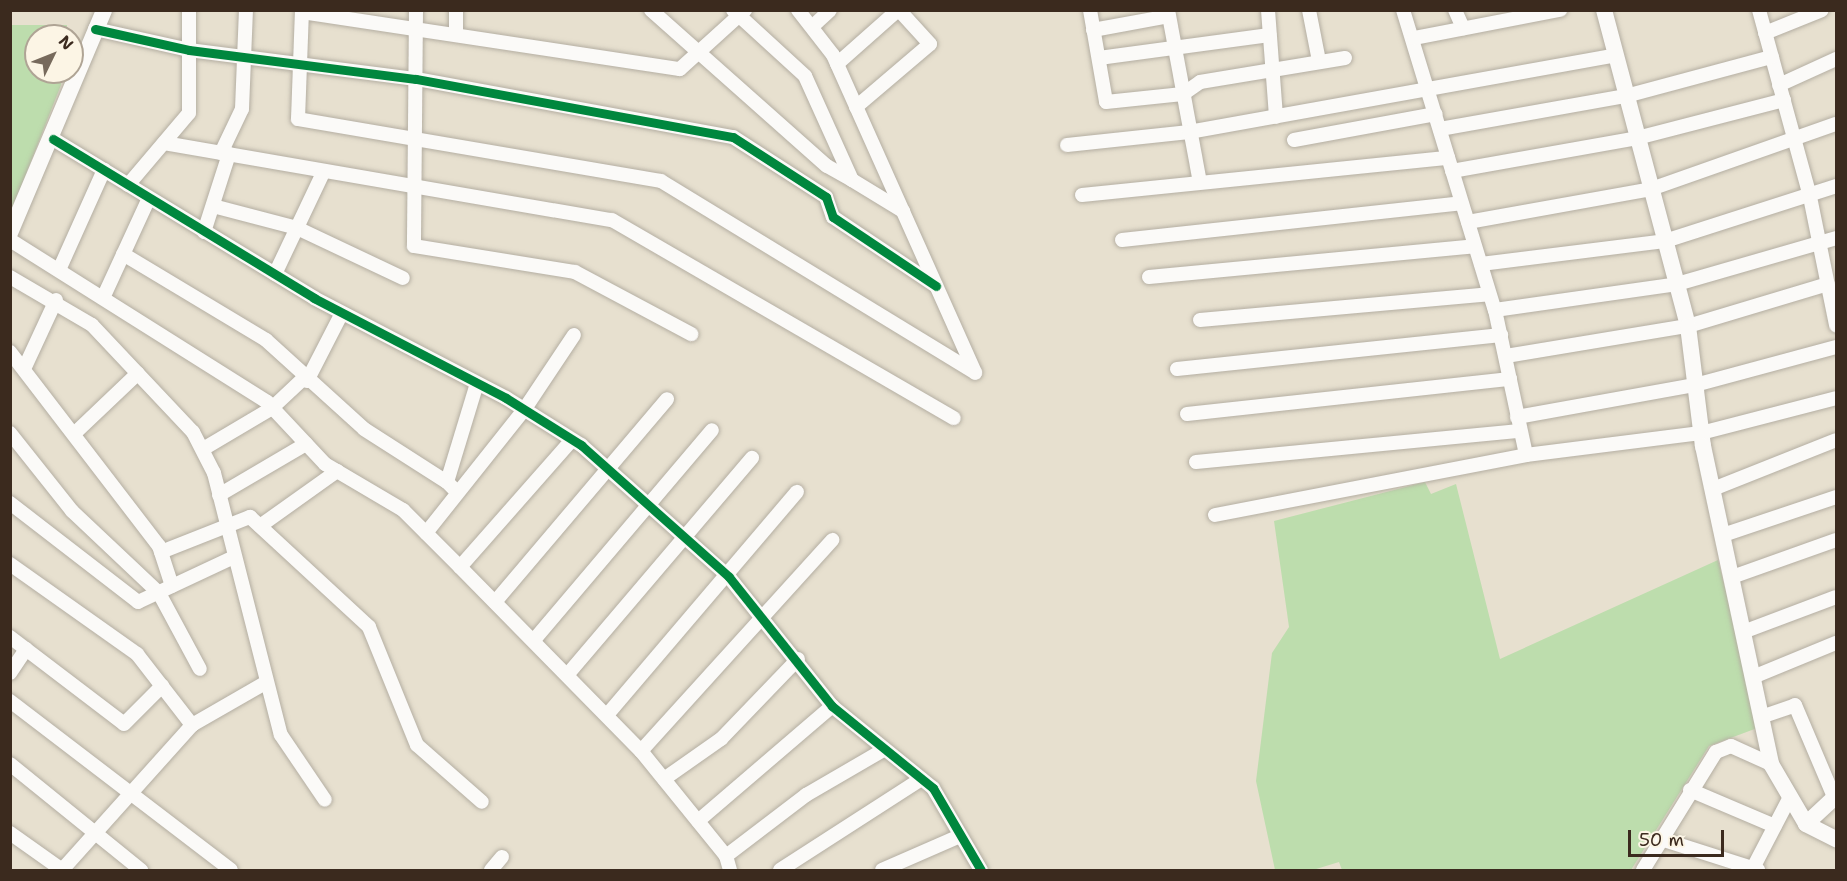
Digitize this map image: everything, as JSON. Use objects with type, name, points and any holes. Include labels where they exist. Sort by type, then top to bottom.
[{"type":"street","points":[[10,234],[53,139],[104,10]]},
{"type":"street","points":[[129,185],[189,113],[189,10]]},
{"type":"street","points":[[204,232],[213,206],[225,154],[242,109],[246,57],[246,10]]},
{"type":"street","points":[[417,10],[414,246],[575,272],[692,334]]},
{"type":"street","points":[[456,10],[456,32]]},
{"type":"street","points":[[651,10],[827,166],[903,211]]},
{"type":"street","points":[[798,10],[813,26],[837,64],[975,373],[662,181],[298,119],[302,11],[456,32],[680,69],[739,12],[805,76],[852,180]]},
{"type":"street","points":[[813,26],[830,10]]},
{"type":"street","points":[[837,64],[898,10],[930,44],[856,107]]},
{"type":"street","points":[[1090,10],[1106,102],[1183,94],[1200,82],[1345,58]]},
{"type":"street","points":[[1268,10],[1276,117]]},
{"type":"street","points":[[1309,10],[1319,61]]},
{"type":"street","points":[[1403,10],[1414,38],[1461,203],[1495,310],[1526,454]]},
{"type":"street","points":[[1455,10],[1464,28]]},
{"type":"street","points":[[1604,10],[1688,326],[1701,433],[1771,764],[1789,799],[1806,824],[1836,838]]},
{"type":"street","points":[[1759,10],[1810,196],[1834,305],[1836,325]]},
{"type":"street","points":[[1766,33],[1822,10]]},
{"type":"street","points":[[1414,38],[1464,28],[1507,15],[1555,11]]},
{"type":"street","points":[[1093,30],[1169,13],[1200,182]]},
{"type":"street","points":[[95,29],[189,50],[416,79],[733,137],[826,197],[833,218],[936,286]]},
{"type":"street","points":[[1099,58],[1269,35]]},
{"type":"street","points":[[1067,146],[1189,132],[1615,55]]},
{"type":"street","points":[[1440,129],[1626,96],[1772,57]]},
{"type":"street","points":[[1779,85],[1836,59]]},
{"type":"street","points":[[1082,195],[1200,182],[1450,165],[1637,138],[1784,100]]},
{"type":"street","points":[[1294,140],[1436,114]]},
{"type":"street","points":[[1468,222],[1651,189],[1795,141],[1836,124]]},
{"type":"street","points":[[53,139],[342,313],[477,383],[572,440],[726,575],[765,615],[832,706],[921,778],[981,870]]},
{"type":"street","points":[[164,143],[612,220],[954,418]]},
{"type":"street","points":[[58,270],[104,170]]},
{"type":"street","points":[[275,274],[324,171]]},
{"type":"street","points":[[1481,264],[1665,241],[1836,186]]},
{"type":"street","points":[[103,298],[149,198]]},
{"type":"street","points":[[1122,240],[1461,203]]},
{"type":"street","points":[[213,206],[297,228],[403,278]]},
{"type":"street","points":[[1495,310],[1677,284],[1836,238]]},
{"type":"street","points":[[10,240],[273,408],[306,444],[337,471],[390,501],[426,533],[534,640],[641,751],[726,856],[730,870]]},
{"type":"street","points":[[1149,277],[1475,246]]},
{"type":"street","points":[[123,254],[266,340],[363,429],[447,482],[458,493]]},
{"type":"street","points":[[10,277],[56,300],[92,325],[138,373],[203,449],[219,495],[281,735],[324,800]]},
{"type":"street","points":[[1506,356],[1688,326],[1828,284]]},
{"type":"street","points":[[1200,320],[1489,294]]},
{"type":"street","points":[[24,369],[56,300]]},
{"type":"street","points":[[203,449],[273,408],[306,379],[342,313]]},
{"type":"street","points":[[426,533],[524,410],[574,335]]},
{"type":"street","points":[[1177,369],[1501,335]]},
{"type":"street","points":[[1196,462],[1519,424],[1695,385],[1836,347]]},
{"type":"street","points":[[10,352],[161,552],[172,586]]},
{"type":"street","points":[[74,434],[138,373]]},
{"type":"street","points":[[1187,414],[1510,379]]},
{"type":"street","points":[[447,482],[477,383]]},
{"type":"street","points":[[1215,515],[1526,454],[1701,433],[1836,398]]},
{"type":"street","points":[[495,602],[609,471],[667,399]]},
{"type":"street","points":[[534,640],[712,430]]},
{"type":"street","points":[[10,433],[72,511],[159,593],[200,669]]},
{"type":"street","points":[[460,567],[572,440]]},
{"type":"street","points":[[1713,489],[1836,440]]},
{"type":"street","points":[[219,495],[306,444]]},
{"type":"street","points":[[568,674],[752,458]]},
{"type":"street","points":[[260,526],[337,471]]},
{"type":"street","points":[[607,715],[797,492]]},
{"type":"street","points":[[1723,535],[1836,497]]},
{"type":"street","points":[[10,503],[138,602],[234,557]]},
{"type":"street","points":[[161,552],[227,528],[250,517],[369,627],[417,744],[482,802]]},
{"type":"street","points":[[641,751],[831,540]]},
{"type":"street","points":[[1732,577],[1836,540]]},
{"type":"street","points":[[10,564],[137,654],[192,725]]},
{"type":"street","points":[[1743,632],[1836,597]]},
{"type":"street","points":[[10,637],[124,724],[162,686]]},
{"type":"street","points":[[1753,677],[1836,643]]},
{"type":"street","points":[[10,673],[26,649]]},
{"type":"street","points":[[664,779],[721,739],[798,659]]},
{"type":"street","points":[[10,833],[62,870],[192,725],[266,683]]},
{"type":"street","points":[[10,701],[231,870]]},
{"type":"street","points":[[1761,717],[1795,705],[1835,796],[1806,824]]},
{"type":"street","points":[[698,822],[832,706]]},
{"type":"street","points":[[1645,870],[1690,790],[1716,752],[1731,746],[1771,764]]},
{"type":"street","points":[[726,856],[806,795],[885,749]]},
{"type":"street","points":[[10,764],[141,870]]},
{"type":"street","points":[[780,870],[921,778]]},
{"type":"street","points":[[1690,790],[1775,826]]},
{"type":"street","points":[[1662,839],[1754,870],[1789,799]]},
{"type":"street","points":[[882,870],[960,836]]},
{"type":"street","points":[[491,870],[502,857]]},
{"type":"green space","points":[[11,25],[24,25],[24,84],[61,84],[11,212]]},
{"type":"green space","points":[[1425,482],[1431,494],[1456,484],[1500,659],[1718,560],[1760,727],[1709,746],[1631,870],[1342,870],[1339,862],[1313,870],[1275,870],[1256,781],[1272,653],[1289,627],[1274,521]]},
{"type":"cycle path","points":[[95,29],[189,50],[416,79],[733,137],[826,197],[833,217],[936,286]]},
{"type":"cycle path","points":[[53,139],[314,298],[506,398],[581,445],[729,577],[832,706],[933,788],[981,870]]}]
